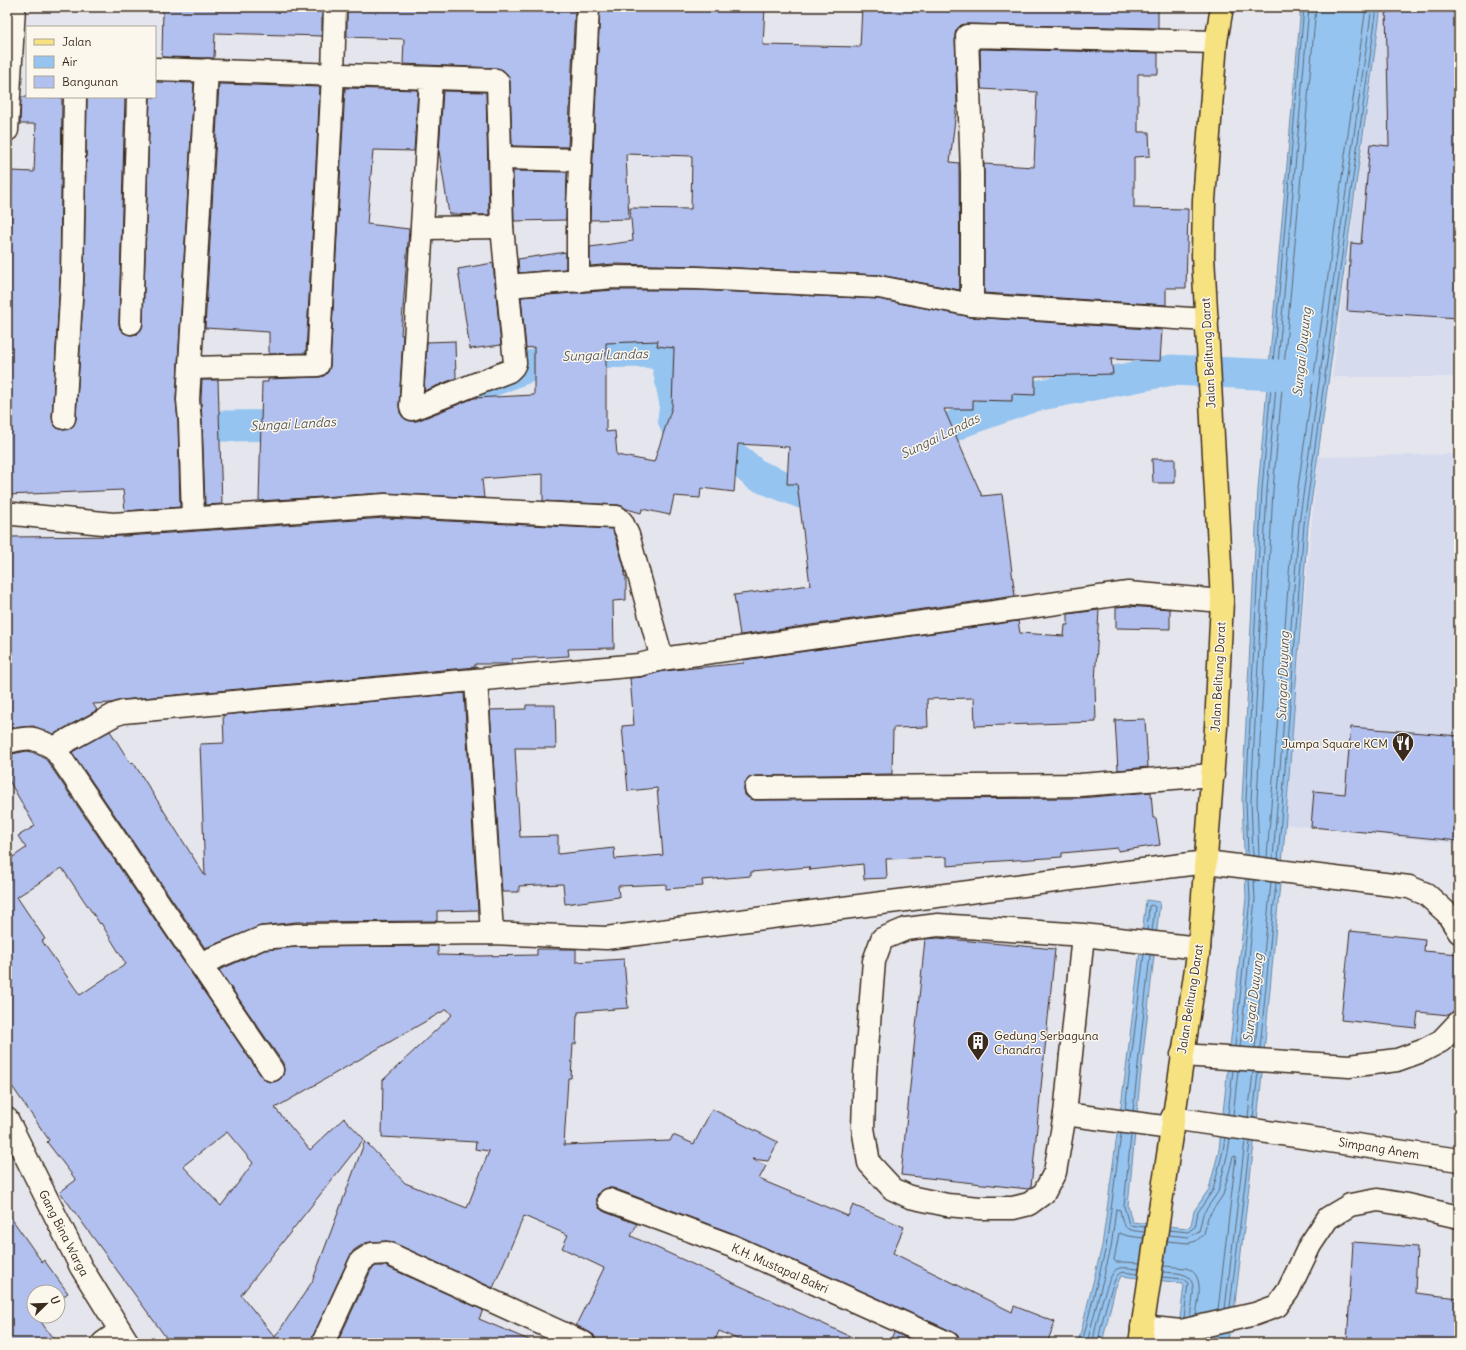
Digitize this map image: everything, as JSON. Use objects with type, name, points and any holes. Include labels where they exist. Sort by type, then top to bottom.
[{"type":"main road","name":"Jalan Belitung Darat","points":[[1142,1326],[1160,1213],[1198,948],[1213,775],[1222,600],[1203,256],[1204,200],[1216,42],[1222,7]]},
{"type":"street","points":[[7,130],[19,64],[10,29],[14,7]]},
{"type":"street","points":[[191,368],[318,365],[333,74],[334,7]]},
{"type":"street","points":[[578,280],[578,207],[588,7]]},
{"type":"street","points":[[972,305],[972,173],[967,36],[1216,42]]},
{"type":"street","points":[[156,69],[496,80],[498,82],[502,227],[515,363],[513,368],[509,371],[412,409],[410,406],[423,228],[431,79]]},
{"type":"street","points":[[193,518],[188,400],[207,70]]},
{"type":"street","points":[[64,418],[72,281],[75,98]]},
{"type":"street","points":[[131,323],[138,98]]},
{"type":"street","points":[[501,158],[580,160]]},
{"type":"street","points":[[423,228],[502,227]]},
{"type":"street","points":[[508,286],[614,277],[697,278],[879,287],[972,305],[1207,320]]},
{"type":"street","points":[[7,514],[113,524],[385,505],[617,517],[622,522],[628,535],[662,659]]},
{"type":"street","points":[[54,748],[114,715],[123,712],[638,665],[662,659],[1128,593],[1222,600]]},
{"type":"street","points":[[476,680],[492,933]]},
{"type":"street","points":[[7,742],[30,738],[54,748],[272,1070]]},
{"type":"street","points":[[756,788],[1080,785],[1213,775]]},
{"type":"street","points":[[200,964],[262,938],[296,935],[492,933],[606,938],[1206,862],[1409,887],[1426,894],[1447,913],[1459,932]]},
{"type":"street","points":[[1082,934],[1065,1114],[1055,1172],[1044,1193],[1029,1204],[1013,1208],[980,1208],[947,1205],[910,1197],[892,1189],[869,1163],[863,1128],[865,1073],[874,961],[882,939],[906,929],[938,926],[1082,934],[1198,948]]},
{"type":"street","points":[[1182,1055],[1349,1066],[1397,1060],[1422,1051],[1440,1041],[1459,1022]]},
{"type":"street","name":"Simpang Anem","points":[[1065,1114],[1172,1123],[1216,1124],[1459,1160]]},
{"type":"street","name":"Gang Bina Warga","points":[[7,1119],[117,1339]]},
{"type":"street","name":"K.H. Mustapal Bakri","points":[[609,1200],[732,1246],[948,1343]]},
{"type":"street","points":[[1142,1326],[1181,1331],[1255,1314],[1277,1306],[1288,1291],[1310,1245],[1328,1218],[1350,1206],[1378,1200],[1459,1217]]},
{"type":"street","points":[[323,1343],[361,1261],[372,1254],[387,1252],[584,1343]]},
{"type":"shaded area","points":[[1381,7],[1459,7],[1459,377],[1332,377]]},
{"type":"shaded area","points":[[1459,454],[1459,844],[1283,824],[1318,457]]},
{"type":"water","name":"Sungai Duyung","points":[[1301,7],[1381,7],[1308,525],[1284,842],[1260,1094],[1234,1311],[1226,1343],[1177,1343],[1184,1285],[1182,1283],[1121,1276],[1115,1289],[1102,1343],[1078,1343],[1102,1246],[1127,1061],[1146,900],[1160,902],[1128,1206],[1132,1222],[1187,1228],[1191,1225],[1194,1211],[1209,1189],[1219,1150],[1246,898],[1242,800],[1258,489]]},
{"type":"building","points":[[163,7],[322,7],[322,36],[215,33],[214,58],[162,57]]},
{"type":"building","points":[[347,7],[575,7],[568,147],[512,146],[510,82],[504,71],[496,68],[403,64],[404,39],[347,37]]},
{"type":"building","points":[[600,7],[765,7],[763,45],[860,47],[862,7],[1158,7],[1158,28],[967,24],[961,25],[956,30],[957,102],[950,162],[959,163],[960,290],[880,275],[698,266],[614,264],[590,266],[590,247],[633,241],[630,208],[691,209],[692,156],[626,154],[629,219],[590,220]]},
{"type":"building","points":[[1459,7],[1459,318],[1347,311],[1351,243],[1361,244],[1370,144],[1389,146],[1386,8]]},
{"type":"building","points":[[980,49],[1158,53],[1158,74],[1138,74],[1138,132],[1149,132],[1150,156],[1134,157],[1134,208],[1188,209],[1186,288],[1166,288],[1166,305],[984,293],[984,164],[1034,167],[1037,92],[981,89]]},
{"type":"building","points":[[156,82],[194,83],[176,399],[180,507],[125,511],[123,490],[7,495],[7,282],[8,255],[10,256],[12,171],[34,172],[36,124],[20,124],[21,97],[62,98],[60,281],[52,417],[53,423],[57,428],[64,430],[69,429],[74,425],[76,419],[84,281],[87,98],[125,98],[119,323],[120,329],[124,333],[131,335],[137,334],[141,330],[143,323],[150,98],[156,98]]},
{"type":"building","points":[[219,84],[320,87],[306,353],[269,354],[269,332],[205,328]]},
{"type":"building","points":[[345,88],[418,90],[414,151],[373,150],[367,224],[409,229],[401,335],[403,335],[399,405],[400,413],[404,418],[410,421],[417,421],[474,398],[534,395],[534,347],[526,348],[521,297],[614,290],[697,290],[878,299],[971,317],[1162,330],[1160,361],[1111,359],[1113,374],[1035,376],[1035,395],[1012,394],[1012,401],[973,400],[973,409],[944,409],[982,496],[1002,494],[1015,596],[740,635],[734,595],[810,585],[797,484],[787,484],[789,447],[738,444],[734,492],[701,488],[700,498],[674,496],[670,515],[642,509],[641,513],[618,505],[543,501],[543,474],[482,479],[484,498],[384,493],[259,501],[262,382],[268,382],[268,379],[324,376],[328,372],[330,366]],"holes":[[[658,341],[657,346],[674,348],[672,407],[654,462],[617,455],[615,431],[606,432],[606,343]]]},
{"type":"building","points":[[443,91],[486,92],[489,215],[449,214],[439,151]]},
{"type":"building","points":[[513,171],[567,172],[566,220],[514,221]]},
{"type":"building","points":[[566,252],[566,269],[519,273],[518,259]]},
{"type":"building","points":[[493,263],[501,345],[470,349],[458,269]]},
{"type":"building","points":[[455,341],[456,378],[424,391],[427,342]]},
{"type":"building","points":[[202,380],[218,380],[222,504],[205,505],[201,400]]},
{"type":"building","points":[[1152,459],[1175,459],[1175,483],[1153,483]]},
{"type":"building","points":[[385,518],[612,529],[625,570],[624,576],[626,576],[626,600],[613,601],[614,648],[568,649],[569,656],[512,659],[512,664],[475,664],[475,667],[122,700],[111,703],[93,704],[97,710],[54,734],[33,726],[11,728],[7,655],[7,537],[126,536]]},
{"type":"building","points":[[1128,606],[1170,609],[1170,629],[1116,628],[1116,607]]},
{"type":"building","points":[[1099,610],[1095,683],[1096,722],[975,726],[974,698],[927,699],[928,727],[893,728],[892,774],[756,776],[750,777],[745,782],[745,795],[750,799],[756,800],[1080,798],[1151,792],[1153,818],[1156,818],[1160,845],[1118,851],[1118,848],[1062,853],[1062,857],[947,866],[947,857],[886,859],[887,878],[864,879],[863,864],[810,870],[809,867],[751,872],[751,876],[702,880],[703,886],[666,889],[666,884],[618,886],[619,897],[565,904],[563,884],[519,886],[519,892],[502,892],[490,710],[526,709],[526,705],[555,705],[556,748],[515,748],[520,837],[558,836],[558,854],[614,848],[615,859],[663,855],[657,788],[628,791],[622,726],[634,725],[630,678],[642,677],[664,671],[744,663],[743,660],[1018,621],[1020,633],[1064,636],[1065,625],[1068,625],[1068,614]]},
{"type":"building","points":[[464,693],[478,910],[437,911],[437,921],[296,922],[261,926],[205,948],[72,752],[110,731],[131,764],[133,762],[205,876],[200,744],[224,743],[223,715]]},
{"type":"building","points":[[1145,719],[1148,767],[1118,770],[1115,720]]},
{"type":"building","name":"Jumpa Square KCM","points":[[1351,727],[1459,736],[1459,841],[1311,827],[1314,791],[1345,794]]},
{"type":"building","points":[[27,751],[45,758],[266,1081],[273,1082],[279,1080],[283,1075],[283,1063],[219,970],[265,950],[297,947],[438,946],[438,955],[478,956],[537,955],[537,949],[576,949],[576,962],[624,959],[628,1008],[578,1012],[577,1015],[576,1044],[573,1044],[571,1078],[568,1078],[564,1145],[670,1141],[673,1135],[694,1144],[712,1109],[778,1142],[768,1161],[752,1159],[766,1166],[759,1179],[848,1216],[853,1205],[904,1227],[893,1253],[1012,1312],[1014,1306],[1055,1322],[1047,1343],[960,1343],[958,1336],[953,1332],[737,1235],[613,1188],[607,1188],[601,1190],[597,1195],[599,1208],[605,1212],[637,1224],[631,1236],[865,1343],[746,1343],[719,1331],[714,1343],[596,1343],[594,1335],[576,1325],[604,1268],[562,1248],[568,1235],[524,1216],[493,1288],[392,1242],[386,1241],[365,1243],[354,1250],[350,1256],[311,1343],[170,1343],[60,1192],[76,1180],[47,1142],[49,1140],[7,1079],[7,861],[26,848],[18,836],[35,826],[7,777],[7,762],[13,759],[12,754]],"holes":[[[62,868],[100,924],[101,923],[126,964],[80,995],[42,941],[45,939],[17,897]],[[447,1009],[452,1015],[383,1080],[382,1137],[476,1142],[475,1149],[489,1151],[467,1208],[405,1183],[365,1141],[312,1282],[275,1337],[241,1295],[364,1139],[344,1118],[310,1150],[275,1108]],[[227,1132],[253,1163],[221,1206],[183,1166]]]},
{"type":"building","points":[[1350,931],[1425,939],[1424,951],[1459,954],[1459,1010],[1455,1010],[1449,1015],[1418,1012],[1416,1028],[1341,1020]]},
{"type":"building","name":"Gedung Serbaguna Chandra","points":[[938,938],[1055,949],[1031,1187],[1028,1189],[901,1175],[925,939]]},
{"type":"building","points":[[7,1212],[42,1262],[44,1260],[61,1284],[26,1284],[26,1324],[43,1324],[56,1343],[7,1343]]},
{"type":"building","points":[[1353,1242],[1417,1247],[1415,1293],[1459,1298],[1459,1343],[1347,1343]]},
{"type":"building","points":[[376,1266],[385,1266],[483,1310],[479,1319],[536,1343],[337,1343],[371,1270]]},
{"type":"building","points":[[894,1332],[917,1343],[889,1343]]},
{"type":"waterway","name":"Sungai Landas","points":[[485,384],[563,353],[650,352],[666,358],[675,404],[673,419],[676,427],[697,431],[741,462],[756,475],[809,496],[839,495]]},
{"type":"waterway","name":"Sungai Landas","points":[[913,446],[962,422],[1035,396],[1172,370],[1299,376]]},
{"type":"waterway","name":"Sungai Landas","points":[[135,429],[158,427],[304,425]]},
{"type":"place","name":"Jumpa Square KCM","points":[[1403,762]]},
{"type":"place","name":"Gedung Serbaguna Chandra","points":[[978,1062]]}]
